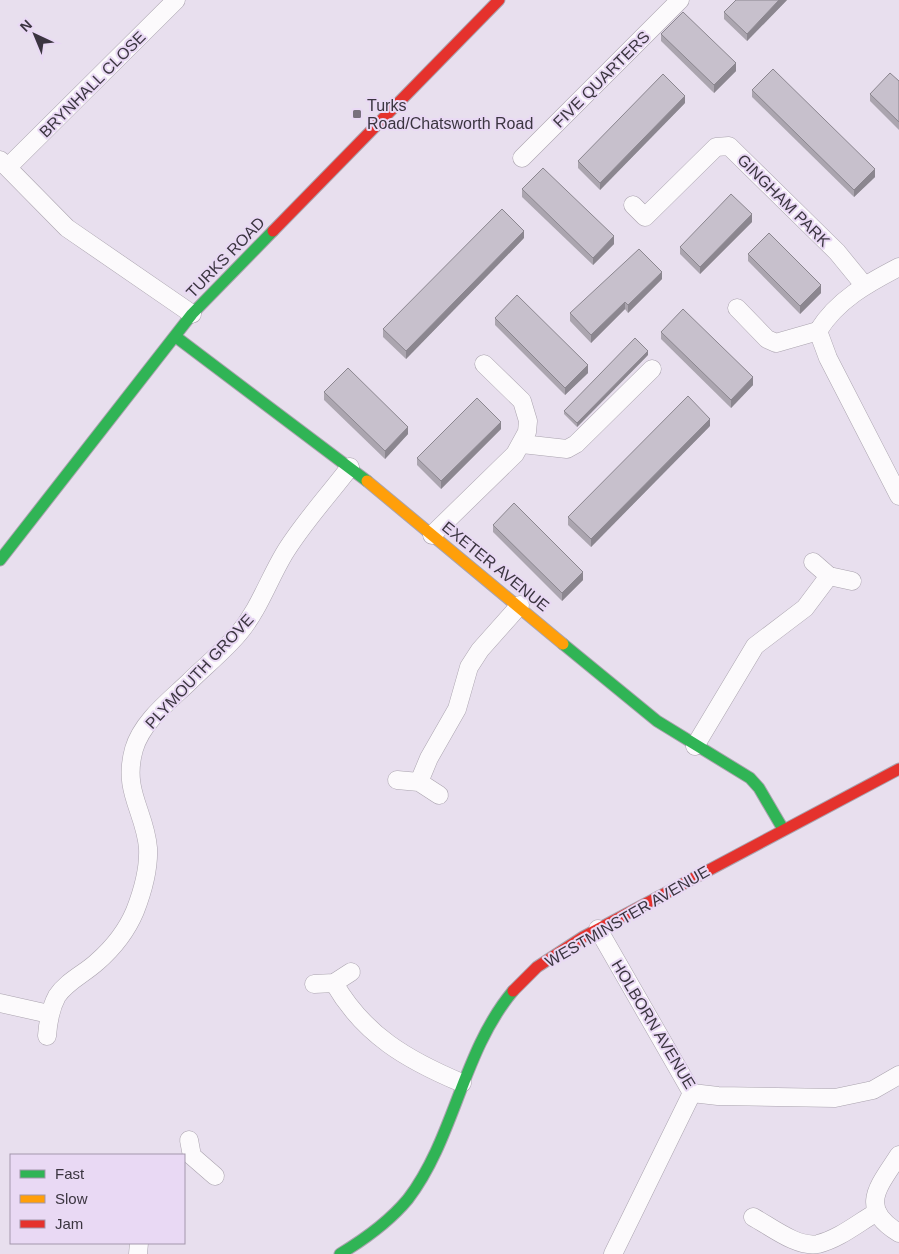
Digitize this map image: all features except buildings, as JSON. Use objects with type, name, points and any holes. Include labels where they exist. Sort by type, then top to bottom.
[{"type":"street","name":"BRYNHALL CLOSE","points":[[4,164],[176,0]]},
{"type":"street","name":"TURKS ROAD","points":[[0,560],[176,337],[192,314],[499,0]]},
{"type":"street","name":"FIVE QUARTERS","points":[[522,158],[680,0]]},
{"type":"street","name":"GINGHAM PARK","points":[[633,205],[645,217],[716,147],[729,146],[836,252],[864,285]]},
{"type":"street","points":[[4,164],[67,228],[192,314]]},
{"type":"street","points":[[737,308],[768,339],[776,343],[818,332],[825,320],[840,304],[864,285],[899,267]]},
{"type":"street","points":[[818,332],[828,358],[899,496]]},
{"type":"street","name":"EXETER AVENUE","points":[[176,337],[350,467],[520,605],[657,721],[750,778],[759,788],[783,829]]},
{"type":"street","points":[[432,535],[514,454],[522,444],[527,429],[527,411],[514,392],[484,364]]},
{"type":"street","points":[[522,444],[567,449],[576,444],[652,368]]},
{"type":"street","name":"PLYMOUTH GROVE","points":[[47,1036],[49,1014],[57,996],[69,983],[96,963],[113,946],[125,930],[135,911],[146,872],[148,849],[131,791],[130,768],[134,747],[145,726],[158,711],[239,634],[255,612],[285,552],[350,467]]},
{"type":"street","points":[[813,562],[829,576],[852,581]]},
{"type":"street","points":[[695,746],[755,646],[805,608],[829,576]]},
{"type":"street","points":[[419,782],[429,758],[458,709],[469,667],[480,650],[520,605]]},
{"type":"street","name":"WESTMINSTER AVENUE","points":[[340,1254],[380,1227],[399,1208],[414,1188],[433,1155],[462,1083],[485,1035],[525,978],[542,963],[598,930],[783,829],[899,770]]},
{"type":"street","points":[[396,780],[419,782],[439,794]]},
{"type":"street","name":"HOLBORN AVENUE","points":[[598,930],[692,1093],[718,1096],[836,1098],[873,1090],[897,1082]]},
{"type":"street","points":[[314,984],[334,983],[351,972]]},
{"type":"street","points":[[334,983],[351,1010],[384,1041],[420,1065],[462,1083]]},
{"type":"street","points":[[0,1003],[49,1014]]},
{"type":"street","points":[[613,1254],[692,1093]]},
{"type":"street","points":[[188,1153],[215,1176]]},
{"type":"street","points":[[899,1155],[876,1191],[874,1199],[876,1212],[883,1221],[899,1233]]},
{"type":"street","points":[[753,1217],[794,1239],[817,1244],[842,1233],[876,1212]]},
{"type":"traffic: fast","points":[[0,560],[192,314],[273,231]]},
{"type":"traffic: fast","points":[[176,337],[367,481]]},
{"type":"traffic: fast","points":[[563,644],[657,721],[750,778],[759,788],[783,829]]},
{"type":"traffic: fast","points":[[340,1254],[376,1230],[393,1215],[408,1199],[424,1175],[437,1149],[482,1041],[496,1015],[513,991]]},
{"type":"traffic: slow","points":[[367,481],[563,644]]},
{"type":"traffic: jam","points":[[273,231],[499,0]]},
{"type":"traffic: jam","points":[[513,991],[537,967],[583,937],[899,769]]},
{"type":"place","name":"Turks Road/Chatsworth Road","points":[[357,114]]}]
